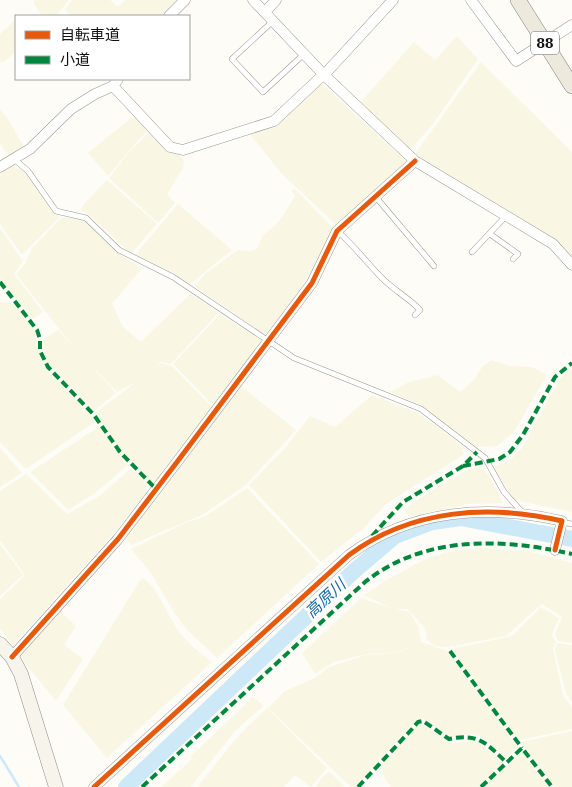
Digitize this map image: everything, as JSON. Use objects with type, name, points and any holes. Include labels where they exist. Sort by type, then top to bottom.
[{"type":"main road","name":"88","points":[[518,0],[572,86]]},
{"type":"street","points":[[171,15],[185,0]]},
{"type":"street","points":[[253,0],[323,75],[415,161],[505,217],[553,244],[572,265]]},
{"type":"street","points":[[265,12],[276,0]]},
{"type":"street","points":[[0,168],[30,149],[71,110],[115,83],[170,147],[183,150],[274,122],[323,75],[393,0]]},
{"type":"street","points":[[471,0],[516,61],[572,25]]},
{"type":"street","points":[[12,657],[118,539],[312,283],[337,231],[415,161]]},
{"type":"street","points":[[94,787],[334,568],[369,540],[403,526],[438,516],[486,511],[523,513],[565,523],[556,548]]},
{"type":"street","points":[[0,644],[12,657],[28,696],[56,787]]},
{"type":"lane","points":[[273,21],[232,58],[263,92],[304,54]]},
{"type":"lane","points":[[14,160],[28,171],[56,211],[86,218],[119,250],[173,277],[294,358],[421,409],[485,458],[504,492],[523,513]]},
{"type":"lane","points":[[375,196],[434,266]]},
{"type":"lane","points":[[472,252],[505,217]]},
{"type":"lane","points":[[337,231],[347,239],[390,286],[410,298],[420,310],[415,315]]},
{"type":"lane","points":[[490,234],[518,254],[513,259]]},
{"type":"shaded area","points":[[36,0],[69,0],[57,15],[41,15],[33,2]]},
{"type":"shaded area","points":[[72,0],[110,0],[118,7],[125,0],[181,0],[167,15],[70,15],[65,9]]},
{"type":"shaded area","points":[[15,20],[15,53],[2,63],[0,61],[0,34]]},
{"type":"shaded area","points":[[457,36],[478,59],[433,124],[410,150],[359,104],[414,42],[435,60]]},
{"type":"shaded area","points":[[481,62],[572,152],[572,259],[559,244],[543,232],[415,154]]},
{"type":"shaded area","points":[[319,81],[406,161],[406,164],[336,225],[281,173],[249,133],[276,122]]},
{"type":"shaded area","points":[[0,110],[7,117],[25,149],[11,158],[0,144]]},
{"type":"shaded area","points":[[137,113],[150,129],[108,176],[88,153]]},
{"type":"shaded area","points":[[152,130],[184,160],[183,168],[167,194],[175,203],[158,223],[109,178],[130,151]]},
{"type":"shaded area","points":[[13,165],[23,171],[33,181],[54,213],[60,217],[22,255],[0,224],[0,171]]},
{"type":"shaded area","points":[[107,180],[157,224],[131,254],[94,219],[81,210],[83,205]]},
{"type":"shaded area","points":[[294,188],[333,228],[309,277],[268,332],[262,333],[194,286],[206,273],[238,250],[250,251],[257,249],[263,235],[276,225],[286,211],[295,196],[292,191]]},
{"type":"shaded area","points":[[178,204],[232,250],[189,285],[171,272],[135,255]]},
{"type":"shaded area","points":[[62,217],[84,220],[122,256],[142,268],[112,304],[123,327],[141,342],[190,294],[219,312],[171,364],[161,362],[140,380],[117,392],[74,348],[16,274],[25,264],[32,248]]},
{"type":"shaded area","points":[[0,228],[23,261],[14,274],[43,312],[33,319],[0,278]]},
{"type":"shaded area","points":[[5,302],[16,305],[34,330],[40,358],[48,371],[96,421],[26,469],[0,442],[0,303]]},
{"type":"shaded area","points":[[220,314],[261,339],[262,342],[213,405],[173,364]]},
{"type":"shaded area","points":[[58,330],[116,393],[94,411],[45,360],[43,340]]},
{"type":"shaded area","points":[[491,360],[511,366],[532,367],[547,375],[514,432],[497,446],[477,447],[421,405],[390,392],[409,382],[438,375],[460,392],[474,380],[482,367]]},
{"type":"shaded area","points":[[161,363],[172,366],[212,407],[153,484],[119,449],[95,413]]},
{"type":"shaded area","points":[[572,369],[572,512],[514,500],[494,469],[495,466],[509,461],[522,448],[560,378]]},
{"type":"shaded area","points":[[241,386],[296,430],[246,485],[202,515],[131,545],[125,537]]},
{"type":"shaded area","points":[[372,395],[418,413],[464,447],[462,451],[465,454],[386,504],[364,528],[321,562],[249,485],[285,448],[310,416],[335,427]]},
{"type":"shaded area","points":[[100,426],[128,465],[95,493],[68,510],[30,472]]},
{"type":"shaded area","points":[[0,448],[22,473],[0,487]]},
{"type":"shaded area","points":[[479,467],[488,474],[503,503],[467,504],[409,517],[404,509],[447,481],[469,469]]},
{"type":"shaded area","points":[[131,468],[148,484],[145,488],[148,490],[110,538],[13,645],[0,629],[0,599],[25,575],[0,540],[0,491],[26,474],[67,514],[101,495]]},
{"type":"shaded area","points":[[247,488],[319,564],[217,658],[189,632],[175,614],[151,573],[131,549],[185,523],[206,516]]},
{"type":"shaded area","points":[[0,544],[23,575],[0,596]]},
{"type":"shaded area","points":[[480,548],[527,551],[572,563],[572,643],[558,641],[555,634],[562,617],[542,604],[506,636],[447,647],[435,646],[426,639],[427,634],[424,627],[408,609],[395,609],[410,612],[419,628],[421,642],[447,651],[518,747],[506,759],[488,741],[475,734],[449,737],[422,718],[414,723],[354,787],[351,787],[268,708],[285,691],[315,678],[329,667],[366,655],[399,652],[416,645],[397,652],[367,654],[334,662],[315,674],[302,653],[361,598],[393,609],[364,595],[385,581],[427,558],[456,550]]},
{"type":"shaded area","points":[[142,577],[154,588],[178,631],[193,647],[212,662],[107,758],[63,705]]},
{"type":"shaded area","points":[[541,607],[559,618],[552,635],[556,642],[553,649],[563,695],[572,707],[572,729],[519,740],[452,649],[512,636]]},
{"type":"shaded area","points":[[60,611],[76,626],[64,645],[83,659],[56,701],[23,661],[22,654]]},
{"type":"shaded area","points":[[557,643],[572,645],[572,703],[566,693],[555,651]]},
{"type":"shaded area","points":[[253,697],[263,705],[262,707],[234,732],[191,787],[161,787],[192,759],[190,757]]},
{"type":"shaded area","points":[[267,708],[327,768],[311,787],[295,775],[284,787],[197,787],[239,735]]},
{"type":"shaded area","points":[[423,724],[449,743],[476,741],[504,762],[478,787],[391,787],[385,779],[381,766],[418,725]]},
{"type":"shaded area","points":[[572,731],[572,787],[554,787],[521,742]]},
{"type":"shaded area","points":[[522,752],[548,787],[484,787]]},
{"type":"shaded area","points":[[330,772],[345,787],[315,787],[324,775]]},
{"type":"waterway","name":"高原川","points":[[126,787],[353,572],[395,536],[432,522],[461,518],[572,539]]},
{"type":"waterway","points":[[0,756],[19,787]]},
{"type":"marked path","points":[[0,282],[37,330],[40,339],[40,351],[48,367],[94,415],[120,452],[156,489]]},
{"type":"marked path","points":[[463,466],[499,459],[510,452],[523,435],[555,377],[572,363]]},
{"type":"marked path","points":[[372,536],[403,502],[463,466],[477,452]]},
{"type":"marked path","points":[[142,787],[365,582],[388,567],[412,556],[438,548],[464,544],[518,545],[572,554]]},
{"type":"marked path","points":[[450,651],[522,748]]},
{"type":"marked path","points":[[358,787],[418,722],[423,721],[449,739],[468,737],[481,741],[507,763]]},
{"type":"marked path","points":[[481,787],[522,748],[552,787]]},
{"type":"cycle path","points":[[12,657],[118,539],[177,462],[312,283],[337,231],[415,161]]},
{"type":"cycle path","points":[[94,787],[349,555],[373,540],[398,528],[451,514],[507,513],[562,521],[555,550]]}]
